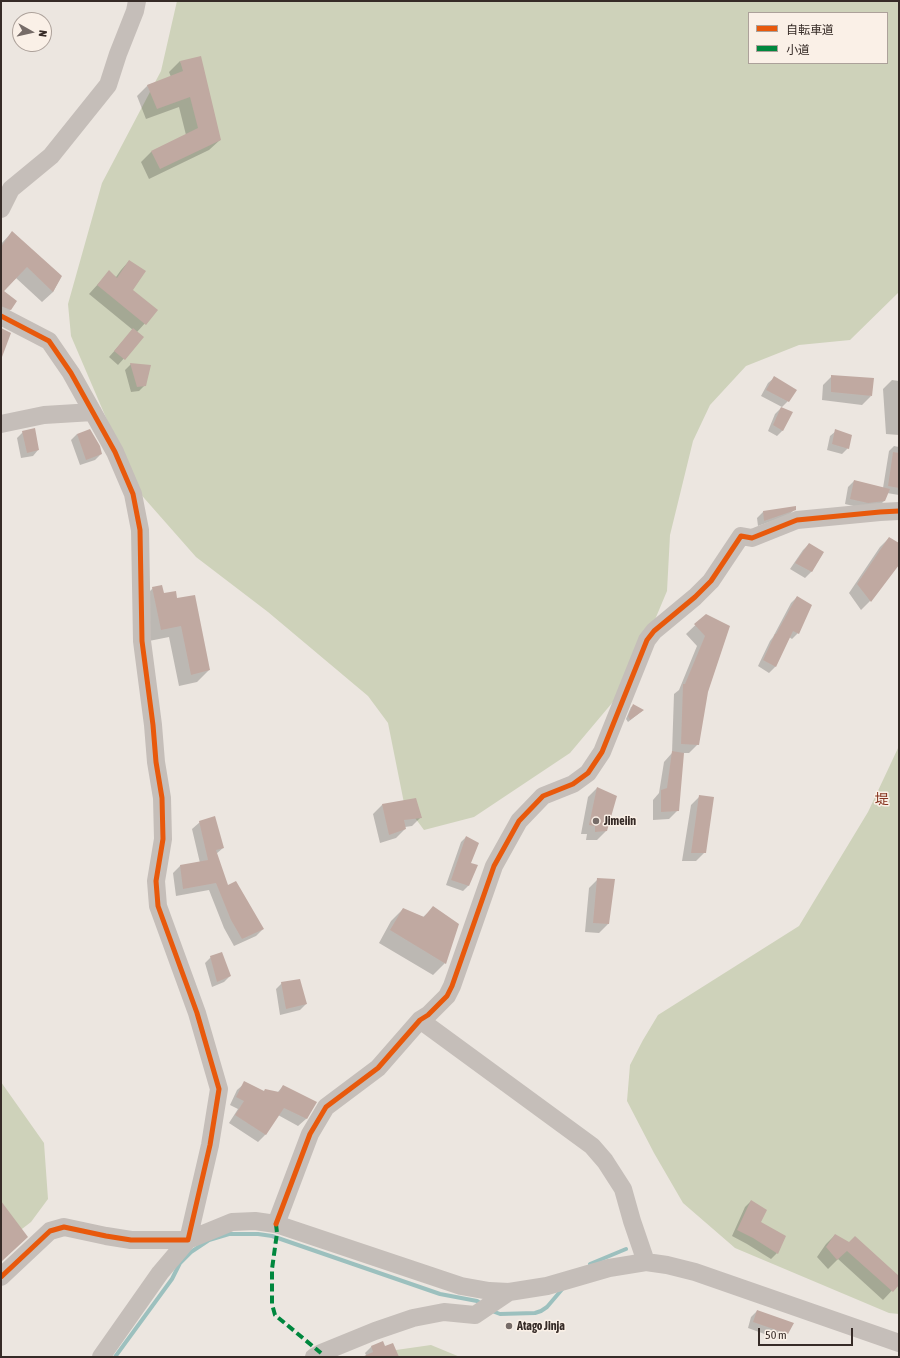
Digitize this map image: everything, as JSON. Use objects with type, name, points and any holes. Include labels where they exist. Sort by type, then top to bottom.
[{"type":"street","points":[[1,209],[11,189],[51,156],[108,85],[135,11],[137,1]]},
{"type":"street","points":[[1,316],[49,341],[71,373],[115,452],[133,494],[140,530],[142,641],[153,725],[156,762],[162,798],[163,840],[156,881],[158,906],[197,1013],[219,1090],[210,1145],[188,1240],[160,1273],[101,1357]]},
{"type":"street","points":[[1,424],[44,415],[93,412]]},
{"type":"street","points":[[276,1224],[310,1134],[326,1107],[378,1068],[420,1020],[428,1015],[446,996],[494,866],[519,821],[542,796],[573,784],[588,773],[602,752],[647,640],[654,631],[695,597],[711,581],[741,536],[752,538],[797,520],[899,511]]},
{"type":"street","points":[[420,1020],[592,1146],[605,1161],[623,1189],[646,1262]]},
{"type":"street","points":[[1,1277],[50,1232],[64,1227],[131,1240],[188,1240],[232,1222],[255,1221],[276,1224],[461,1286],[489,1291],[509,1292],[547,1286],[609,1268],[646,1262],[667,1265],[695,1272],[899,1343]]},
{"type":"street","points":[[314,1357],[374,1331],[414,1318],[444,1312],[475,1315],[509,1292]]},
{"type":"green space","points":[[177,1],[899,1],[899,292],[850,340],[799,345],[746,366],[710,405],[693,441],[670,535],[667,591],[628,684],[570,753],[474,817],[424,830],[404,803],[388,723],[368,696],[268,612],[196,557],[137,490],[71,336],[68,304],[102,183],[161,71]]},
{"type":"green space","points":[[899,746],[899,1314],[889,1313],[735,1248],[683,1203],[654,1153],[627,1101],[630,1065],[658,1015],[799,926],[868,812]]},
{"type":"green space","points":[[1,1082],[44,1143],[48,1199],[31,1222],[5,1242],[1,1243]]},
{"type":"green space","points":[[431,1345],[460,1357],[374,1357],[382,1352]]},
{"type":"building","points":[[201,56],[221,140],[160,169],[151,151],[198,128],[190,97],[157,109],[147,85],[183,71],[180,61]]},
{"type":"building","points":[[12,231],[62,276],[53,292],[27,267],[4,291],[17,301],[11,310],[1,306],[1,247]]},
{"type":"building","points":[[129,260],[146,271],[133,290],[158,310],[146,325],[97,285],[109,270],[117,278]]},
{"type":"building","points":[[1,328],[11,333],[2,357],[1,357]]},
{"type":"building","points":[[133,328],[144,337],[125,360],[114,351]]},
{"type":"building","points":[[130,363],[151,365],[146,386],[137,387]]},
{"type":"building","points":[[831,375],[874,378],[872,396],[831,392]]},
{"type":"building","points":[[774,376],[797,390],[789,402],[766,390]]},
{"type":"building","points":[[781,407],[793,412],[783,431],[773,425]]},
{"type":"building","points":[[35,428],[39,450],[27,453],[22,431]]},
{"type":"building","points":[[90,429],[100,446],[102,454],[86,460],[77,434]]},
{"type":"building","points":[[835,429],[852,435],[849,449],[832,444]]},
{"type":"building","points":[[893,452],[899,453],[899,488],[888,486]]},
{"type":"building","points":[[854,480],[890,489],[885,501],[868,503],[850,499]]},
{"type":"building","points":[[796,506],[796,510],[764,521],[763,511]]},
{"type":"building","points":[[889,537],[899,543],[899,565],[871,602],[857,584]]},
{"type":"building","points":[[809,543],[824,552],[812,572],[795,563]]},
{"type":"building","points":[[162,585],[164,593],[176,591],[177,598],[195,595],[210,670],[191,675],[181,626],[161,630],[152,587]]},
{"type":"building","points":[[797,596],[812,605],[799,634],[793,631],[776,667],[763,660],[775,634]]},
{"type":"building","points":[[706,614],[730,626],[708,692],[699,745],[681,744],[683,684],[685,684],[705,636],[694,624]]},
{"type":"building","points":[[633,704],[644,710],[630,720],[628,716]]},
{"type":"building","points":[[672,751],[684,753],[679,811],[661,812],[661,790],[667,788]]},
{"type":"building","points":[[597,787],[617,796],[607,831],[595,832],[595,826],[589,825]]},
{"type":"building","points":[[699,795],[714,797],[706,853],[691,853]]},
{"type":"building","points":[[416,798],[422,818],[404,820],[406,829],[389,835],[382,804]]},
{"type":"building","points":[[215,816],[224,848],[216,850],[228,885],[236,881],[264,929],[242,939],[231,920],[216,883],[183,889],[180,865],[208,860],[199,821]]},
{"type":"building","points":[[466,836],[479,843],[471,863],[478,865],[469,886],[451,880]]},
{"type":"building","points":[[597,878],[615,879],[609,924],[593,923]]},
{"type":"building","points":[[433,906],[459,924],[446,964],[390,930],[403,908],[424,917]]},
{"type":"building","points":[[222,952],[231,976],[217,982],[210,956]]},
{"type":"building","points":[[300,979],[307,1004],[286,1009],[281,982]]},
{"type":"building","points":[[244,1081],[264,1091],[265,1089],[279,1092],[283,1085],[317,1102],[307,1119],[284,1108],[266,1135],[235,1115],[244,1101],[236,1097]]},
{"type":"building","points":[[751,1200],[767,1210],[761,1222],[786,1236],[778,1254],[737,1230]]},
{"type":"building","points":[[1,1201],[28,1237],[1,1262]]},
{"type":"building","points":[[835,1234],[849,1242],[855,1236],[899,1276],[899,1285],[893,1292],[847,1251],[837,1260],[826,1247]]},
{"type":"building","points":[[757,1310],[794,1323],[788,1334],[753,1322]]},
{"type":"building","points":[[383,1341],[385,1346],[393,1343],[399,1357],[362,1357],[373,1352],[371,1346]]},
{"type":"waterway","points":[[115,1357],[172,1279],[180,1263],[191,1252],[209,1240],[229,1234],[258,1234],[272,1236],[440,1294],[477,1301],[483,1305]]},
{"type":"waterway","points":[[590,1264],[626,1249]]},
{"type":"waterway","points":[[492,1311],[500,1314],[535,1313],[547,1307],[564,1287]]},
{"type":"marked path","points":[[276,1224],[277,1233],[272,1269],[272,1304],[275,1315],[321,1353]]},
{"type":"cycle path","points":[[1,316],[49,341],[71,373],[115,452],[133,494],[140,530],[142,641],[153,725],[156,762],[162,798],[163,839],[156,881],[158,906],[197,1013],[219,1089],[210,1145],[188,1240],[131,1240],[64,1227],[50,1231],[1,1277]]},
{"type":"cycle path","points":[[276,1224],[310,1134],[326,1107],[378,1068],[420,1020],[428,1015],[447,996],[452,986],[494,866],[519,821],[543,796],[573,784],[588,773],[602,752],[647,640],[654,631],[695,597],[711,581],[741,536],[752,538],[797,520],[899,511]]},
{"type":"place","name":"Jimeiin","points":[[596,821]]},
{"type":"place","name":"Atago Jinja","points":[[509,1326]]},
{"type":"district","name":"堤","points":[[882,800]]}]
